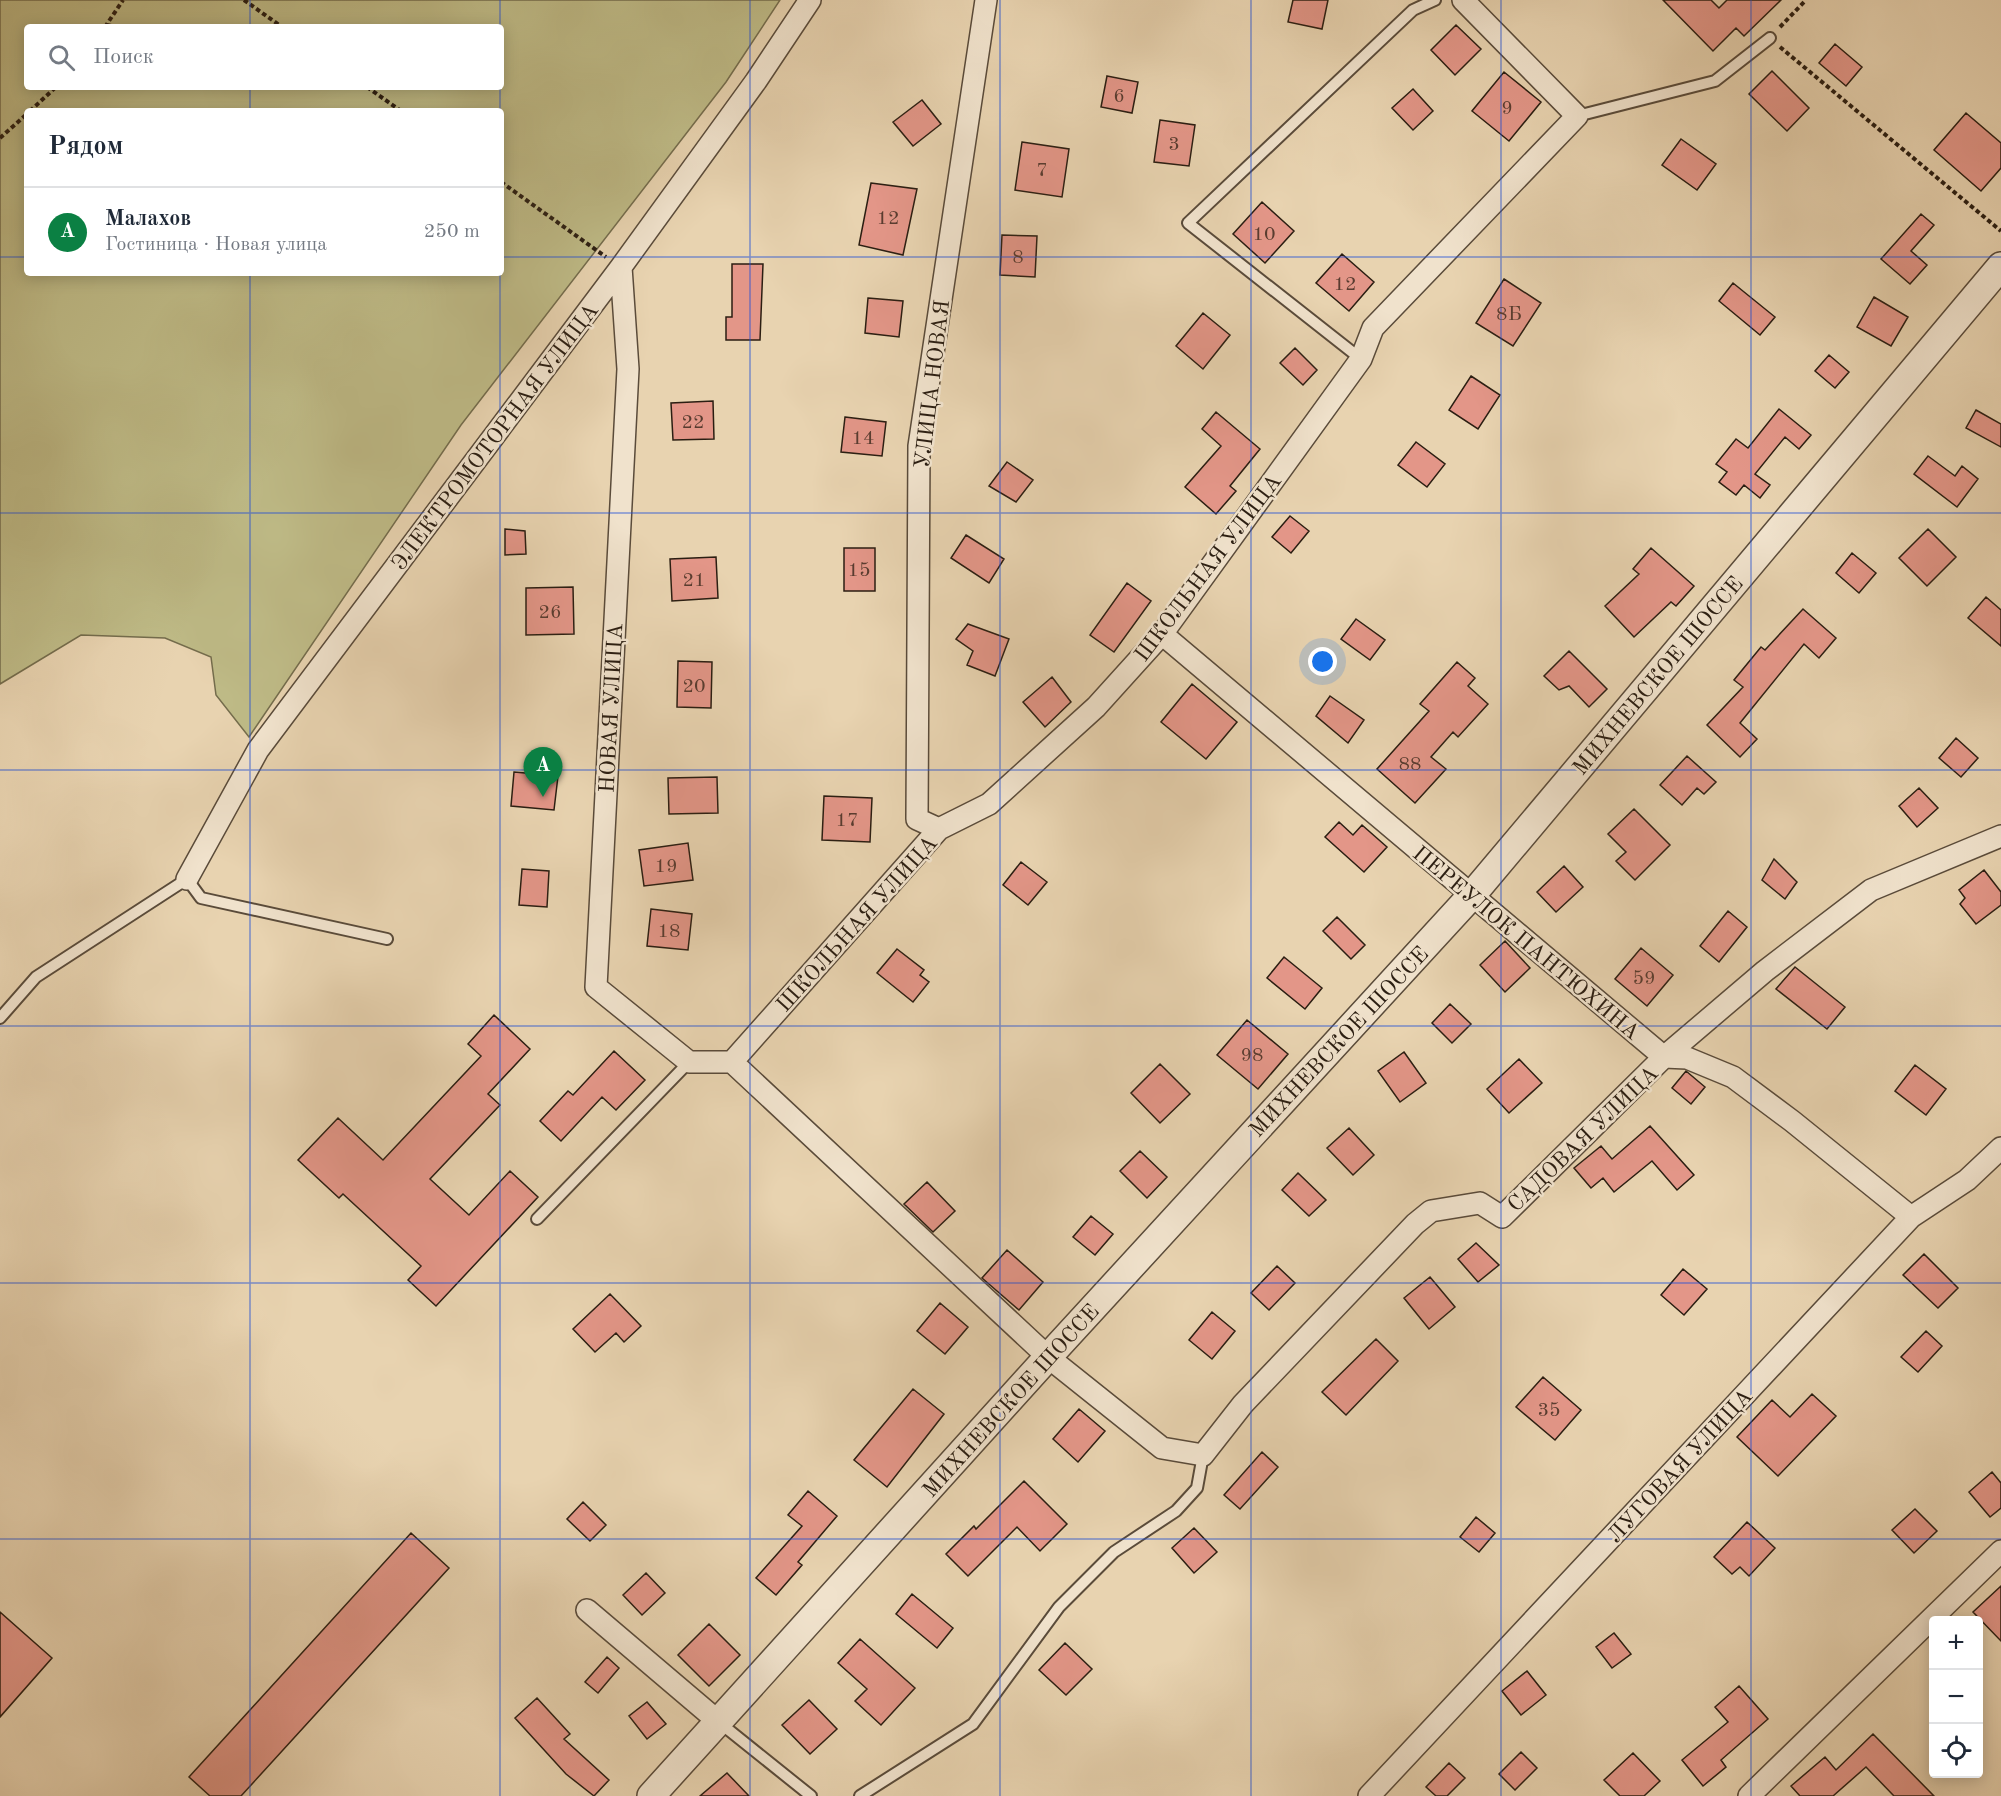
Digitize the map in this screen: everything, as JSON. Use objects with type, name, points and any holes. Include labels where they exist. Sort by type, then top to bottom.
[{"type":"street","name":"ЭЛЕКТРОМОТОРНАЯ УЛИЦА","points":[[187,879],[258,750],[621,267],[756,81],[810,0]]},
{"type":"street","name":"УЛИЦА НОВАЯ","points":[[939,829],[917,819],[919,446],[986,0]]},
{"type":"street","points":[[1463,0],[1577,116]]},
{"type":"street","name":"ШКОЛЬНАЯ УЛИЦА","points":[[732,1062],[939,829],[989,804],[1096,707],[1162,634],[1361,359],[1373,328],[1577,116]]},
{"type":"street","name":"МИХНЕВСКОЕ ШОССЕ","points":[[651,1796],[720,1723],[1048,1356],[1472,896],[2001,266]]},
{"type":"street","name":"НОВАЯ УЛИЦА","points":[[621,267],[628,369],[596,987],[689,1062]]},
{"type":"street","name":"ПЕРЕУЛОК ПАНТЮХИНА","points":[[1162,634],[1664,1057]]},
{"type":"street","name":"САДОВАЯ УЛИЦА","points":[[1203,1455],[1243,1404],[1415,1224],[1431,1211],[1480,1203],[1502,1217],[1664,1057],[1765,971],[1871,890],[2001,836]]},
{"type":"street","points":[[1664,1057],[1687,1058],[1732,1077],[1792,1121],[1911,1217]]},
{"type":"street","points":[[689,1062],[732,1062],[1048,1356],[1162,1448],[1203,1455]]},
{"type":"street","name":"ЛУГОВАЯ УЛИЦА","points":[[1369,1796],[1911,1217],[1967,1180],[2001,1148]]},
{"type":"street","points":[[1749,1796],[2001,1551]]},
{"type":"street","points":[[587,1610],[720,1723]]},
{"type":"lane","points":[[1361,359],[1188,223],[1413,10],[1435,0]]},
{"type":"lane","points":[[1577,116],[1715,81],[1770,38]]},
{"type":"lane","points":[[0,1018],[36,977],[187,879],[201,898],[387,939]]},
{"type":"lane","points":[[537,1219],[689,1062]]},
{"type":"lane","points":[[860,1796],[973,1724],[1059,1607],[1114,1552],[1176,1511],[1197,1488],[1203,1455]]},
{"type":"lane","points":[[720,1723],[811,1796]]},
{"type":"path","points":[[107,24],[123,0]]},
{"type":"path","points":[[244,0],[278,24]]},
{"type":"path","points":[[1806,0],[1770,38],[2001,231]]},
{"type":"path","points":[[32,108],[53,90]]},
{"type":"path","points":[[371,90],[397,108]]},
{"type":"path","points":[[0,138],[24,116]]},
{"type":"path","points":[[504,184],[621,267]]},
{"type":"shaded area","points":[[0,0],[780,0],[726,82],[461,425],[249,737],[216,695],[211,657],[165,638],[81,635],[0,684]]},
{"type":"building","points":[[1293,0],[1328,0],[1322,29],[1288,22]]},
{"type":"building","points":[[1663,0],[1711,0],[1719,8],[1727,0],[1781,0],[1744,36],[1736,28],[1713,51]]},
{"type":"building","points":[[1456,25],[1481,49],[1455,75],[1431,50]]},
{"type":"building","points":[[1835,44],[1862,67],[1846,86],[1819,63]]},
{"type":"building","points":[[1772,71],[1809,108],[1787,131],[1749,94]]},
{"type":"building","points":[[1504,72],[1541,102],[1509,141],[1472,111]]},
{"type":"building","points":[[1107,76],[1138,82],[1132,113],[1101,107]]},
{"type":"building","points":[[1413,89],[1433,111],[1413,130],[1392,108]]},
{"type":"building","points":[[922,100],[941,124],[913,146],[893,122]]},
{"type":"building","points":[[1966,113],[2001,143],[2001,168],[1981,191],[1934,150]]},
{"type":"building","points":[[1160,120],[1195,125],[1189,166],[1154,162]]},
{"type":"building","points":[[1681,139],[1716,164],[1697,190],[1662,165]]},
{"type":"building","points":[[1022,142],[1069,149],[1062,197],[1015,190]]},
{"type":"building","points":[[871,183],[917,189],[903,255],[859,245]]},
{"type":"building","points":[[1262,202],[1294,231],[1265,263],[1233,234]]},
{"type":"building","points":[[1921,214],[1934,225],[1911,251],[1927,265],[1910,284],[1881,259]]},
{"type":"building","points":[[1002,235],[1037,236],[1035,277],[1000,275]]},
{"type":"building","points":[[1342,254],[1374,282],[1349,311],[1316,283]]},
{"type":"building","points":[[732,264],[763,264],[760,340],[726,340],[726,317],[732,317]]},
{"type":"building","points":[[1504,279],[1541,303],[1513,346],[1476,323]]},
{"type":"building","points":[[1733,283],[1775,317],[1760,335],[1719,301]]},
{"type":"building","points":[[1874,297],[1908,317],[1891,346],[1857,327]]},
{"type":"building","points":[[868,298],[903,301],[899,337],[865,333]]},
{"type":"building","points":[[1203,313],[1230,335],[1203,369],[1176,346]]},
{"type":"building","points":[[1295,348],[1317,370],[1303,385],[1280,363]]},
{"type":"building","points":[[1829,355],[1849,372],[1835,388],[1815,371]]},
{"type":"building","points":[[1471,376],[1500,395],[1478,429],[1449,410]]},
{"type":"building","points":[[713,401],[714,439],[673,440],[671,403]]},
{"type":"building","points":[[1779,409],[1811,435],[1799,449],[1785,437],[1755,474],[1770,485],[1760,498],[1744,485],[1736,495],[1719,482],[1727,472],[1716,464],[1736,439],[1748,448]]},
{"type":"building","points":[[1976,410],[2001,424],[2001,447],[1966,428]]},
{"type":"building","points":[[1216,412],[1260,449],[1230,486],[1236,491],[1216,514],[1185,487],[1221,446],[1202,429]]},
{"type":"building","points":[[845,417],[886,422],[882,456],[841,452]]},
{"type":"building","points":[[1416,442],[1445,464],[1427,487],[1398,465]]},
{"type":"building","points":[[1928,456],[1955,476],[1962,466],[1978,479],[1957,507],[1914,474]]},
{"type":"building","points":[[1007,462],[1033,480],[1016,502],[989,486]]},
{"type":"building","points":[[1290,516],[1309,531],[1291,553],[1272,537]]},
{"type":"building","points":[[505,529],[525,531],[526,554],[505,555]]},
{"type":"building","points":[[1928,529],[1956,557],[1927,586],[1899,558]]},
{"type":"building","points":[[966,535],[1004,559],[989,583],[951,558]]},
{"type":"building","points":[[844,548],[875,548],[875,591],[844,591]]},
{"type":"building","points":[[1651,548],[1694,586],[1676,606],[1671,602],[1634,637],[1605,606],[1639,574],[1633,569]]},
{"type":"building","points":[[1852,553],[1876,573],[1859,593],[1836,573]]},
{"type":"building","points":[[716,557],[718,598],[672,601],[670,559]]},
{"type":"building","points":[[1127,583],[1151,601],[1114,652],[1090,635]]},
{"type":"building","points":[[573,587],[574,634],[526,635],[526,588]]},
{"type":"building","points":[[1986,597],[2001,610],[2001,646],[1968,618]]},
{"type":"building","points":[[1803,609],[1836,638],[1819,658],[1804,644],[1740,723],[1757,739],[1740,757],[1707,725],[1743,687],[1734,680],[1761,647],[1765,650]]},
{"type":"building","points":[[1356,619],[1385,640],[1370,660],[1341,639]]},
{"type":"building","points":[[968,624],[1009,639],[995,676],[967,665],[973,651],[956,639]]},
{"type":"building","points":[[1569,651],[1607,689],[1589,707],[1569,686],[1559,690],[1544,676]]},
{"type":"building","points":[[678,661],[712,662],[711,708],[677,707]]},
{"type":"building","points":[[1457,662],[1475,678],[1468,686],[1488,704],[1458,737],[1453,732],[1431,757],[1446,769],[1415,803],[1377,769],[1429,711],[1420,704]]},
{"type":"building","points":[[1052,677],[1071,702],[1045,727],[1023,702]]},
{"type":"building","points":[[1192,684],[1237,722],[1206,759],[1161,722]]},
{"type":"building","points":[[1330,696],[1364,720],[1348,743],[1316,716]]},
{"type":"building","points":[[1956,738],[1978,758],[1961,777],[1939,758]]},
{"type":"building","points":[[1687,756],[1716,782],[1704,794],[1697,788],[1682,805],[1660,785]]},
{"type":"building","points":[[514,772],[558,776],[554,810],[511,806]]},
{"type":"building","points":[[717,777],[718,813],[669,814],[668,778]]},
{"type":"building","points":[[1919,788],[1938,808],[1917,827],[1899,806]]},
{"type":"building","points":[[824,796],[872,798],[870,842],[822,840]]},
{"type":"building","points":[[1634,809],[1670,845],[1635,880],[1616,861],[1626,852],[1608,834]]},
{"type":"building","points":[[1339,822],[1353,835],[1362,825],[1387,847],[1364,872],[1325,837]]},
{"type":"building","points":[[688,843],[693,880],[644,886],[639,850]]},
{"type":"building","points":[[1774,859],[1797,882],[1785,899],[1762,880]]},
{"type":"building","points":[[1021,862],[1047,882],[1028,905],[1003,885]]},
{"type":"building","points":[[1564,866],[1583,887],[1556,912],[1537,892]]},
{"type":"building","points":[[522,869],[549,871],[547,907],[519,905]]},
{"type":"building","points":[[1984,870],[2001,892],[2001,905],[1976,924],[1960,904],[1965,898],[1959,890]]},
{"type":"building","points":[[651,909],[692,914],[688,950],[647,946]]},
{"type":"building","points":[[1728,911],[1747,927],[1719,962],[1700,946]]},
{"type":"building","points":[[1337,917],[1365,945],[1351,959],[1323,931]]},
{"type":"building","points":[[1505,941],[1530,968],[1505,992],[1480,965]]},
{"type":"building","points":[[1641,948],[1673,975],[1647,1006],[1615,979]]},
{"type":"building","points":[[897,949],[924,970],[920,975],[929,982],[913,1002],[877,973]]},
{"type":"building","points":[[1284,957],[1322,988],[1305,1009],[1267,978]]},
{"type":"building","points":[[1795,967],[1845,1007],[1827,1029],[1776,989]]},
{"type":"building","points":[[1450,1004],[1471,1024],[1452,1043],[1432,1023]]},
{"type":"building","points":[[494,1015],[530,1049],[488,1094],[500,1105],[430,1179],[469,1215],[510,1171],[538,1197],[436,1306],[408,1280],[421,1266],[343,1194],[339,1198],[298,1160],[338,1118],[383,1160],[481,1056],[468,1044]]},
{"type":"building","points":[[1247,1020],[1288,1054],[1258,1089],[1217,1055]]},
{"type":"building","points":[[614,1051],[645,1080],[616,1110],[602,1097],[561,1141],[540,1121],[568,1091],[573,1095]]},
{"type":"building","points":[[1404,1052],[1426,1083],[1400,1102],[1378,1071]]},
{"type":"building","points":[[1519,1059],[1542,1083],[1509,1113],[1487,1089]]},
{"type":"building","points":[[1160,1064],[1190,1094],[1160,1123],[1131,1093]]},
{"type":"building","points":[[1915,1065],[1946,1089],[1926,1115],[1895,1091]]},
{"type":"building","points":[[1686,1071],[1705,1087],[1691,1104],[1672,1088]]},
{"type":"building","points":[[1650,1126],[1694,1175],[1677,1190],[1652,1161],[1614,1192],[1603,1178],[1591,1188],[1574,1168],[1601,1146],[1612,1159]]},
{"type":"building","points":[[1349,1128],[1374,1155],[1353,1175],[1327,1148]]},
{"type":"building","points":[[1140,1151],[1167,1177],[1147,1198],[1120,1171]]},
{"type":"building","points":[[1298,1173],[1326,1200],[1309,1216],[1282,1190]]},
{"type":"building","points":[[927,1182],[955,1211],[933,1232],[904,1204]]},
{"type":"building","points":[[1091,1216],[1113,1234],[1095,1255],[1073,1237]]},
{"type":"building","points":[[1476,1243],[1499,1265],[1478,1282],[1458,1259]]},
{"type":"building","points":[[1007,1250],[1043,1282],[1019,1310],[982,1278]]},
{"type":"building","points":[[1924,1254],[1958,1288],[1938,1308],[1903,1275]]},
{"type":"building","points":[[1277,1266],[1295,1283],[1269,1310],[1251,1293]]},
{"type":"building","points":[[1683,1269],[1707,1289],[1684,1315],[1661,1295]]},
{"type":"building","points":[[1430,1277],[1455,1307],[1429,1329],[1404,1298]]},
{"type":"building","points":[[610,1294],[641,1326],[624,1342],[616,1333],[595,1352],[573,1329]]},
{"type":"building","points":[[940,1303],[968,1327],[945,1354],[917,1331]]},
{"type":"building","points":[[1212,1312],[1235,1331],[1212,1359],[1189,1340]]},
{"type":"building","points":[[1926,1331],[1942,1346],[1918,1372],[1901,1357]]},
{"type":"building","points":[[1376,1339],[1398,1361],[1346,1415],[1322,1392]]},
{"type":"building","points":[[1543,1377],[1581,1410],[1555,1440],[1516,1407]]},
{"type":"building","points":[[913,1389],[944,1414],[887,1487],[854,1460]]},
{"type":"building","points":[[1812,1394],[1836,1416],[1778,1476],[1737,1437],[1772,1400],[1790,1417]]},
{"type":"building","points":[[1079,1409],[1105,1431],[1078,1462],[1053,1439]]},
{"type":"building","points":[[1262,1452],[1278,1467],[1240,1509],[1224,1495]]},
{"type":"building","points":[[1992,1472],[2001,1483],[2001,1508],[1990,1517],[1969,1492]]},
{"type":"building","points":[[1024,1481],[1067,1524],[1040,1551],[1017,1527],[968,1576],[946,1554],[974,1526],[976,1529]]},
{"type":"building","points":[[808,1491],[837,1516],[798,1562],[802,1565],[776,1595],[756,1578],[802,1526],[788,1515]]},
{"type":"building","points":[[583,1502],[606,1525],[590,1541],[567,1519]]},
{"type":"building","points":[[1915,1509],[1937,1531],[1914,1553],[1892,1530]]},
{"type":"building","points":[[1476,1517],[1495,1533],[1479,1552],[1460,1537]]},
{"type":"building","points":[[1747,1522],[1775,1548],[1749,1576],[1740,1567],[1732,1574],[1714,1557]]},
{"type":"building","points":[[1194,1528],[1217,1552],[1194,1573],[1172,1548]]},
{"type":"building","points":[[411,1533],[449,1568],[241,1796],[210,1796],[189,1777]]},
{"type":"building","points":[[646,1573],[665,1593],[642,1615],[623,1595]]},
{"type":"building","points":[[2001,1586],[2001,1641],[1983,1622],[1983,1616],[1977,1616],[1973,1612]]},
{"type":"building","points":[[912,1594],[953,1628],[937,1648],[896,1614]]},
{"type":"building","points":[[0,1612],[52,1658],[0,1717]]},
{"type":"building","points":[[709,1624],[740,1655],[709,1686],[678,1655]]},
{"type":"building","points":[[1614,1633],[1631,1654],[1612,1668],[1596,1647]]},
{"type":"building","points":[[860,1639],[915,1688],[881,1725],[855,1701],[867,1689],[838,1663]]},
{"type":"building","points":[[1065,1643],[1092,1669],[1066,1695],[1039,1670]]},
{"type":"building","points":[[607,1657],[619,1668],[598,1693],[585,1682]]},
{"type":"building","points":[[1527,1671],[1546,1695],[1521,1715],[1502,1691]]},
{"type":"building","points":[[1739,1686],[1768,1719],[1721,1760],[1726,1767],[1703,1786],[1682,1760],[1728,1722],[1715,1707]]},
{"type":"building","points":[[537,1698],[570,1734],[564,1739],[609,1780],[594,1796],[566,1774],[515,1718]]},
{"type":"building","points":[[809,1700],[837,1729],[810,1754],[782,1725]]},
{"type":"building","points":[[647,1702],[666,1724],[647,1739],[629,1716]]},
{"type":"building","points":[[1873,1734],[1934,1796],[1894,1796],[1866,1767],[1833,1796],[1800,1796],[1791,1786],[1825,1757],[1836,1770]]},
{"type":"building","points":[[1521,1752],[1537,1768],[1515,1790],[1499,1774]]},
{"type":"building","points":[[1633,1753],[1660,1781],[1644,1796],[1620,1796],[1604,1780]]},
{"type":"building","points":[[1449,1763],[1465,1778],[1447,1796],[1436,1796],[1426,1787]]},
{"type":"building","points":[[727,1773],[749,1796],[700,1796]]},
{"type":"place","name":"Малахов","points":[[543,797]]}]
